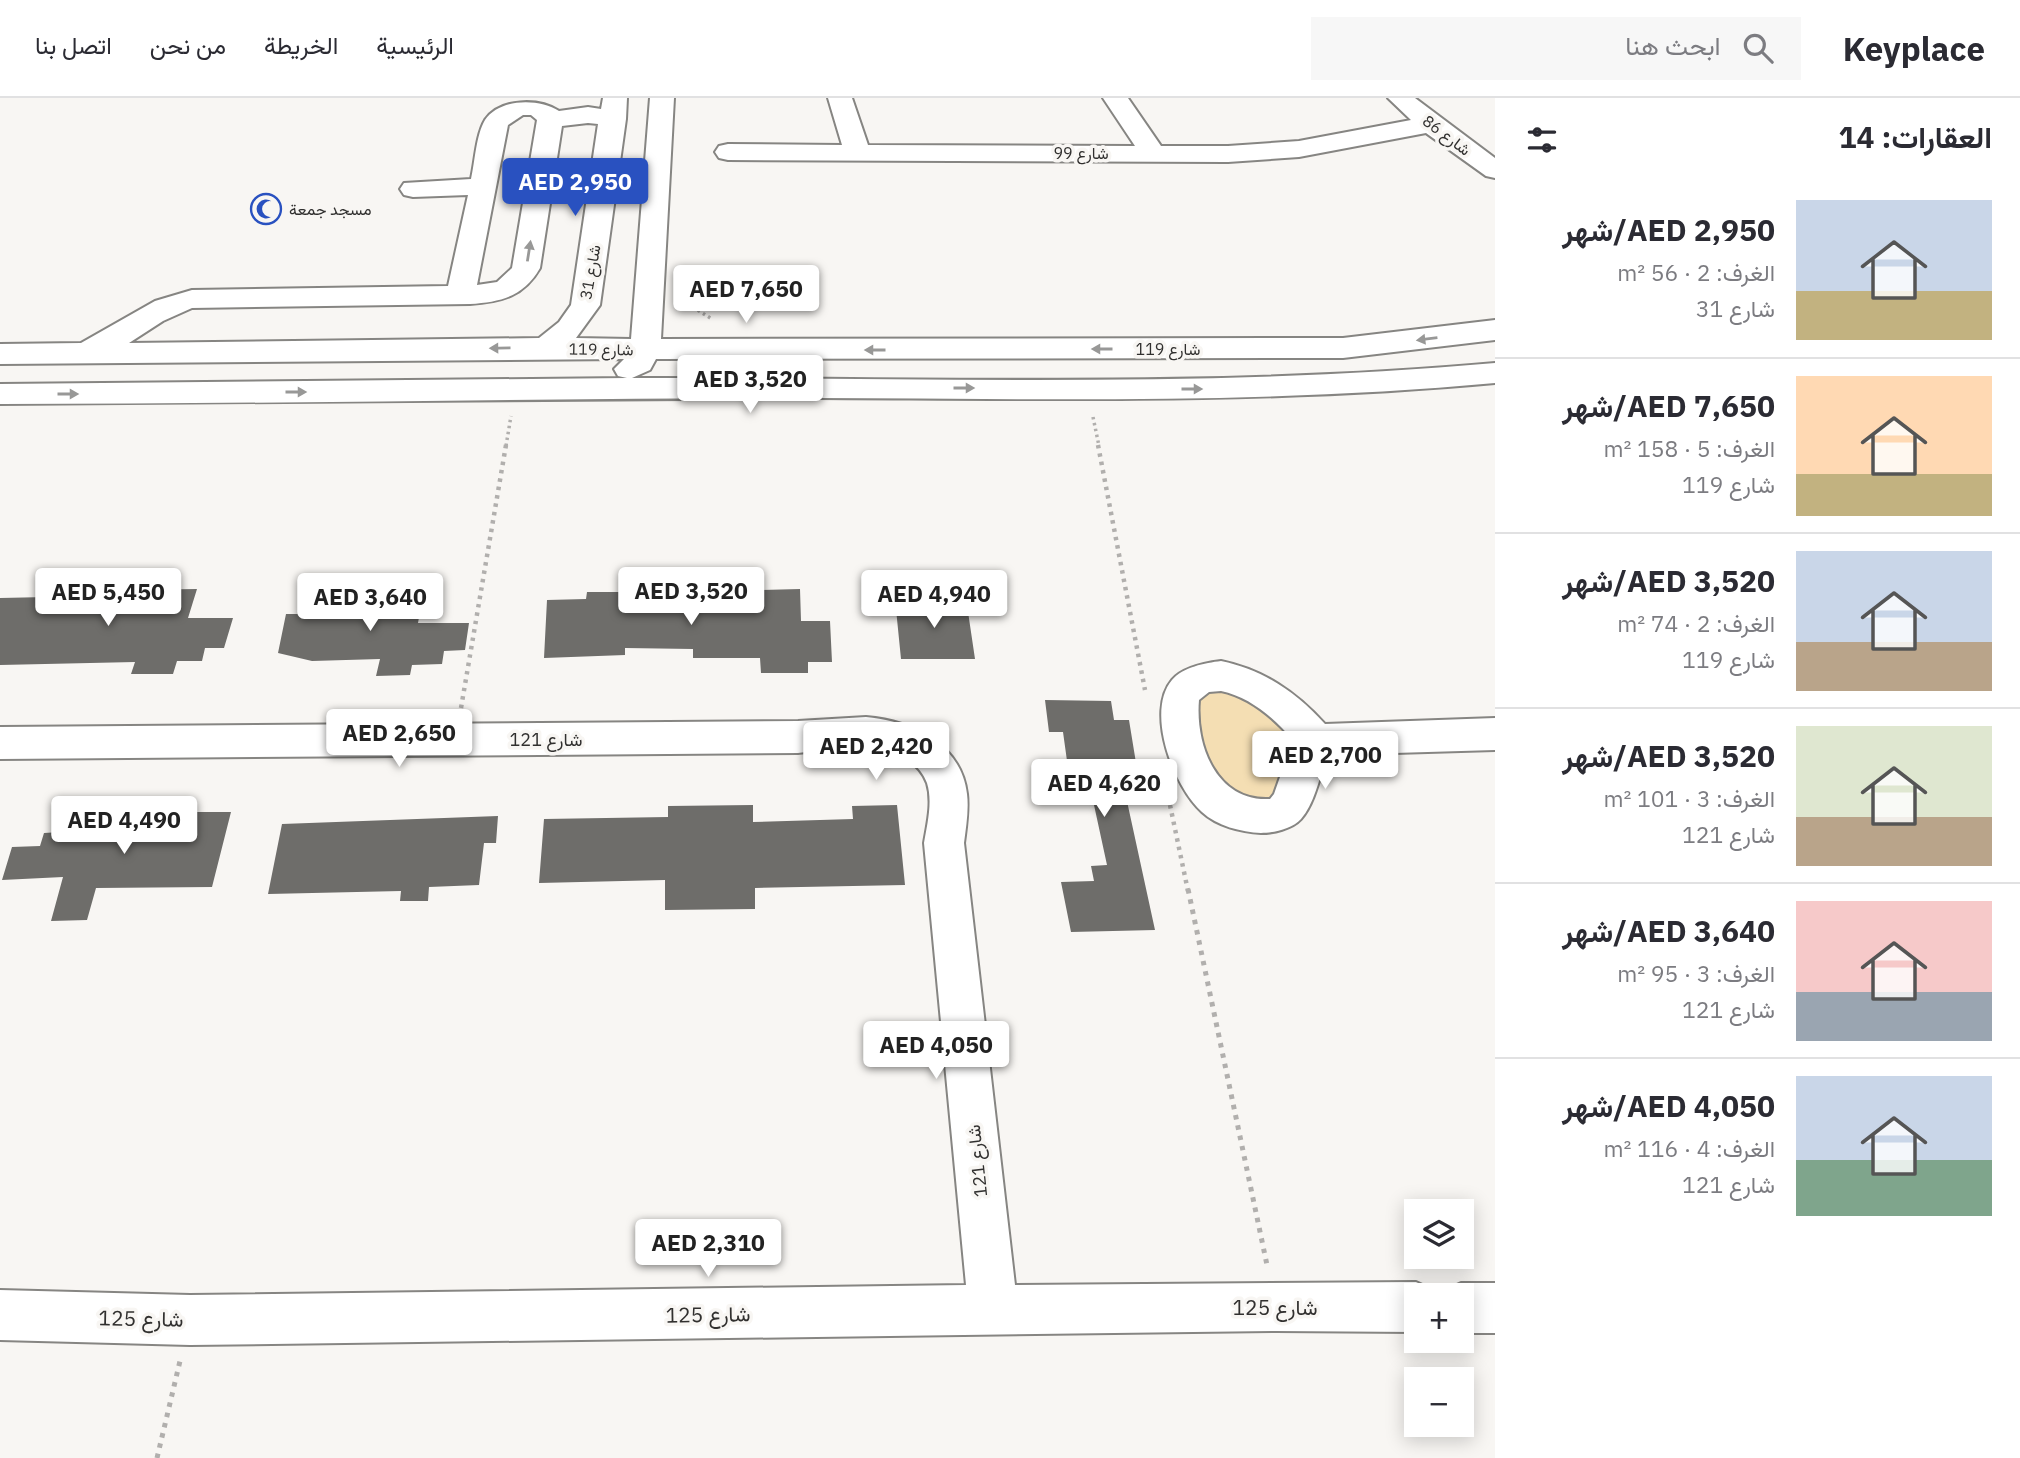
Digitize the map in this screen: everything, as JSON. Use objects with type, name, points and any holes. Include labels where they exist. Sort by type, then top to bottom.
[{"type":"street","points":[[504,391],[515,383],[613,376],[639,363],[645,349],[662,98]]},
{"type":"street","points":[[840,98],[857,152]]},
{"type":"street","points":[[1115,98],[1153,153]]},
{"type":"street","name":"شارع 86","points":[[1400,98],[1495,170]]},
{"type":"street","points":[[461,295],[496,123],[500,117],[523,107],[545,114],[588,115],[608,105]]},
{"type":"street","name":"شارع 31","points":[[546,348],[569,329],[585,305],[608,105]]},
{"type":"street","points":[[80,353],[117,338],[166,305],[192,299],[461,295],[501,291],[523,275],[545,114]]},
{"type":"street","name":"شارع 99","points":[[728,152],[1228,154],[1298,149],[1431,124]]},
{"type":"street","points":[[413,189],[483,187]]},
{"type":"street","points":[[157,310],[157,333],[169,352]]},
{"type":"street","name":"شارع 119","points":[[0,354],[546,348],[1343,348],[1495,330]]},
{"type":"street","points":[[0,394],[1352,385],[1495,373]]},
{"type":"street","points":[[1313,740],[1495,734]]},
{"type":"street","name":"شارع 121","points":[[0,743],[798,737],[873,748],[899,760],[920,782],[944,844],[993,1311]]},
{"type":"street","name":"شارع 125","points":[[0,1315],[190,1320],[1404,1307]]},
{"type":"street","points":[[1474,1308],[1495,1308]]},
{"type":"path","points":[[649,288],[686,288],[694,308],[704,317],[713,320]]},
{"type":"path","points":[[1087,388],[1148,701]]},
{"type":"path","points":[[456,740],[504,391]]},
{"type":"path","points":[[1168,794],[1276,1307]]},
{"type":"path","points":[[157,1458],[190,1320]]},
{"type":"shaded area","points":[[1220,686],[1279,715],[1291,775],[1289,787],[1262,804],[1210,784],[1195,712],[1203,696]]},
{"type":"building","points":[[134,584],[132,590],[197,589],[188,618],[233,618],[224,648],[205,648],[202,661],[177,661],[173,674],[131,674],[135,662],[0,665],[0,598],[47,597],[51,585]]},
{"type":"building","points":[[800,589],[801,621],[830,621],[832,662],[808,662],[808,673],[761,673],[760,658],[693,658],[693,649],[625,648],[625,655],[544,658],[547,600],[586,599],[587,592],[758,592]]},
{"type":"building","points":[[392,594],[423,594],[418,623],[469,623],[465,650],[444,651],[442,664],[412,665],[410,675],[376,676],[380,659],[312,661],[278,653],[286,614],[301,614],[304,600],[391,598]]},
{"type":"building","points":[[895,599],[956,599],[956,605],[967,605],[975,659],[901,659]]},
{"type":"building","points":[[1045,700],[1111,701],[1114,720],[1129,720],[1137,769],[1120,769],[1155,930],[1071,932],[1061,882],[1094,881],[1091,866],[1107,865],[1086,768],[1068,768],[1063,732],[1049,732]]},
{"type":"building","points":[[753,805],[753,822],[853,819],[852,806],[897,805],[905,885],[755,888],[755,909],[665,910],[665,880],[539,883],[544,819],[668,817],[668,806]]},
{"type":"building","points":[[155,812],[231,812],[212,887],[96,888],[87,920],[51,921],[63,877],[2,880],[12,847],[40,846],[44,833],[77,831],[80,818],[154,816]]},
{"type":"building","points":[[498,816],[496,843],[484,843],[479,885],[429,887],[428,901],[400,901],[401,891],[268,894],[282,824]]},
{"type":"place","name":"مسجد جمعة","points":[[266,209]]}]
